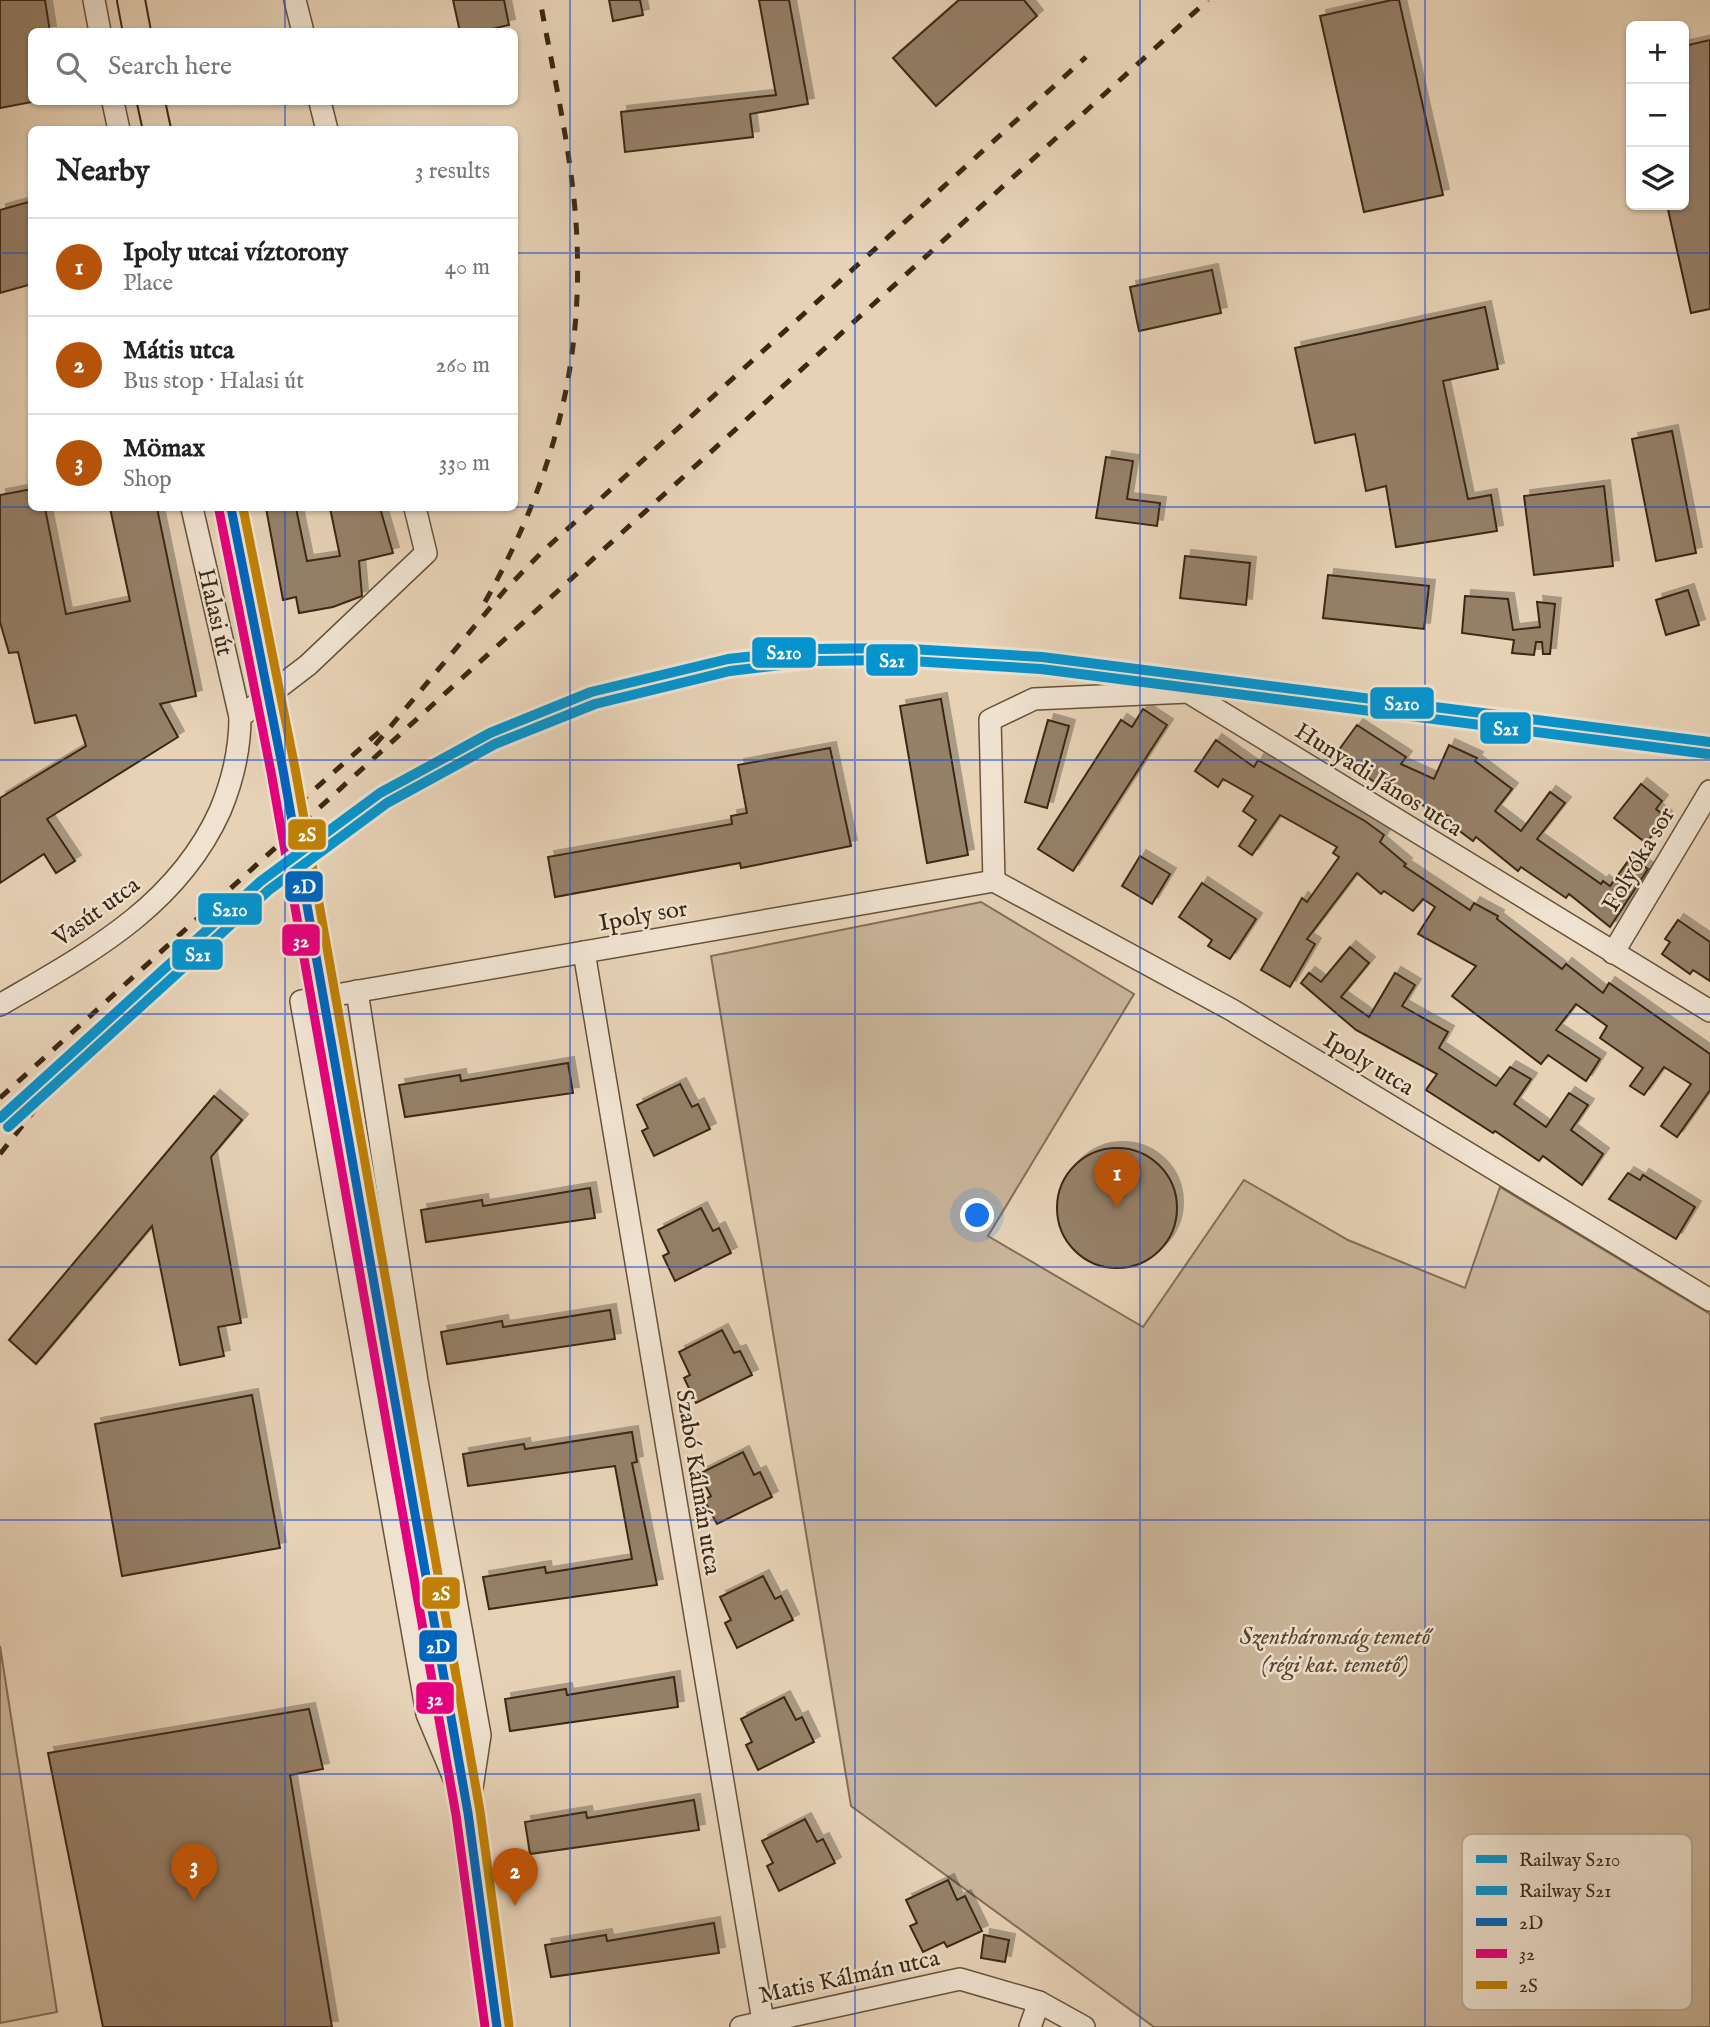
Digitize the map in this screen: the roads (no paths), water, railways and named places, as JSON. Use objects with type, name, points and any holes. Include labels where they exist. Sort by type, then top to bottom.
[{"type":"main road","points":[[131,0],[136,28]]},
{"type":"main road","points":[[152,105],[156,126]]},
{"type":"main road","name":"Halasi út","points":[[232,511],[285,783],[387,1346],[468,1813],[497,2027]]},
{"type":"street","points":[[94,0],[99,28]]},
{"type":"street","points":[[295,0],[302,28]]},
{"type":"street","points":[[114,105],[118,126]]},
{"type":"street","points":[[321,105],[326,126]]},
{"type":"street","name":"Halasi út","points":[[193,511],[240,718]]},
{"type":"street","points":[[240,718],[308,665],[426,553],[416,511]]},
{"type":"street","name":"Hunyadi János utca","points":[[994,881],[990,720],[1034,699],[1188,692],[1710,1011]]},
{"type":"street","name":"Vasút utca","points":[[0,1005],[104,944],[135,921],[179,878],[199,851],[224,801],[239,752],[240,718]]},
{"type":"street","name":"Folyóka sor","points":[[1613,953],[1710,791]]},
{"type":"street","name":"Ipoly sor","points":[[468,1813],[427,1714],[300,1001],[994,881]]},
{"type":"street","name":"Ipoly utca","points":[[994,881],[1232,1010],[1710,1300]]},
{"type":"street","name":"Szabó Kálmán utca","points":[[584,952],[762,2021]]},
{"type":"street","points":[[357,991],[418,1381],[480,1735],[468,1813]]},
{"type":"street","name":"Matis Kálmán utca","points":[[741,2027],[960,1979],[1039,2002],[1084,2027]]},
{"type":"street","points":[[1030,2027],[1039,2002]]},
{"type":"railway","points":[[485,602],[510,554],[549,457],[562,408],[577,306],[577,254],[571,174],[540,0]]},
{"type":"railway","points":[[0,1098],[1208,0]]},
{"type":"railway","points":[[375,745],[505,590],[541,553],[1086,57]]},
{"type":"railway","points":[[298,804],[379,732]]},
{"type":"railway","points":[[0,1154],[78,1055]]},
{"type":"rail line","name":"S210","points":[[0,1118],[261,881],[380,793],[490,733],[591,692],[728,659],[816,649],[894,648],[1042,657],[1710,742]]},
{"type":"rail line","name":"S21","points":[[8,1127],[269,890],[387,803],[495,744],[595,704],[730,671],[817,661],[894,660],[1041,669],[1708,754]]},
{"type":"place","name":"Ipoly utcai víztorony","points":[[1117,1208]]},
{"type":"place","name":"Mömax","points":[[194,1901]]},
{"type":"place","name":"Mátis utca","points":[[515,1906]]},
{"type":"park label","name":"Szentháromság temető (régi kat. temető)","points":[[1335,1650]]}]
